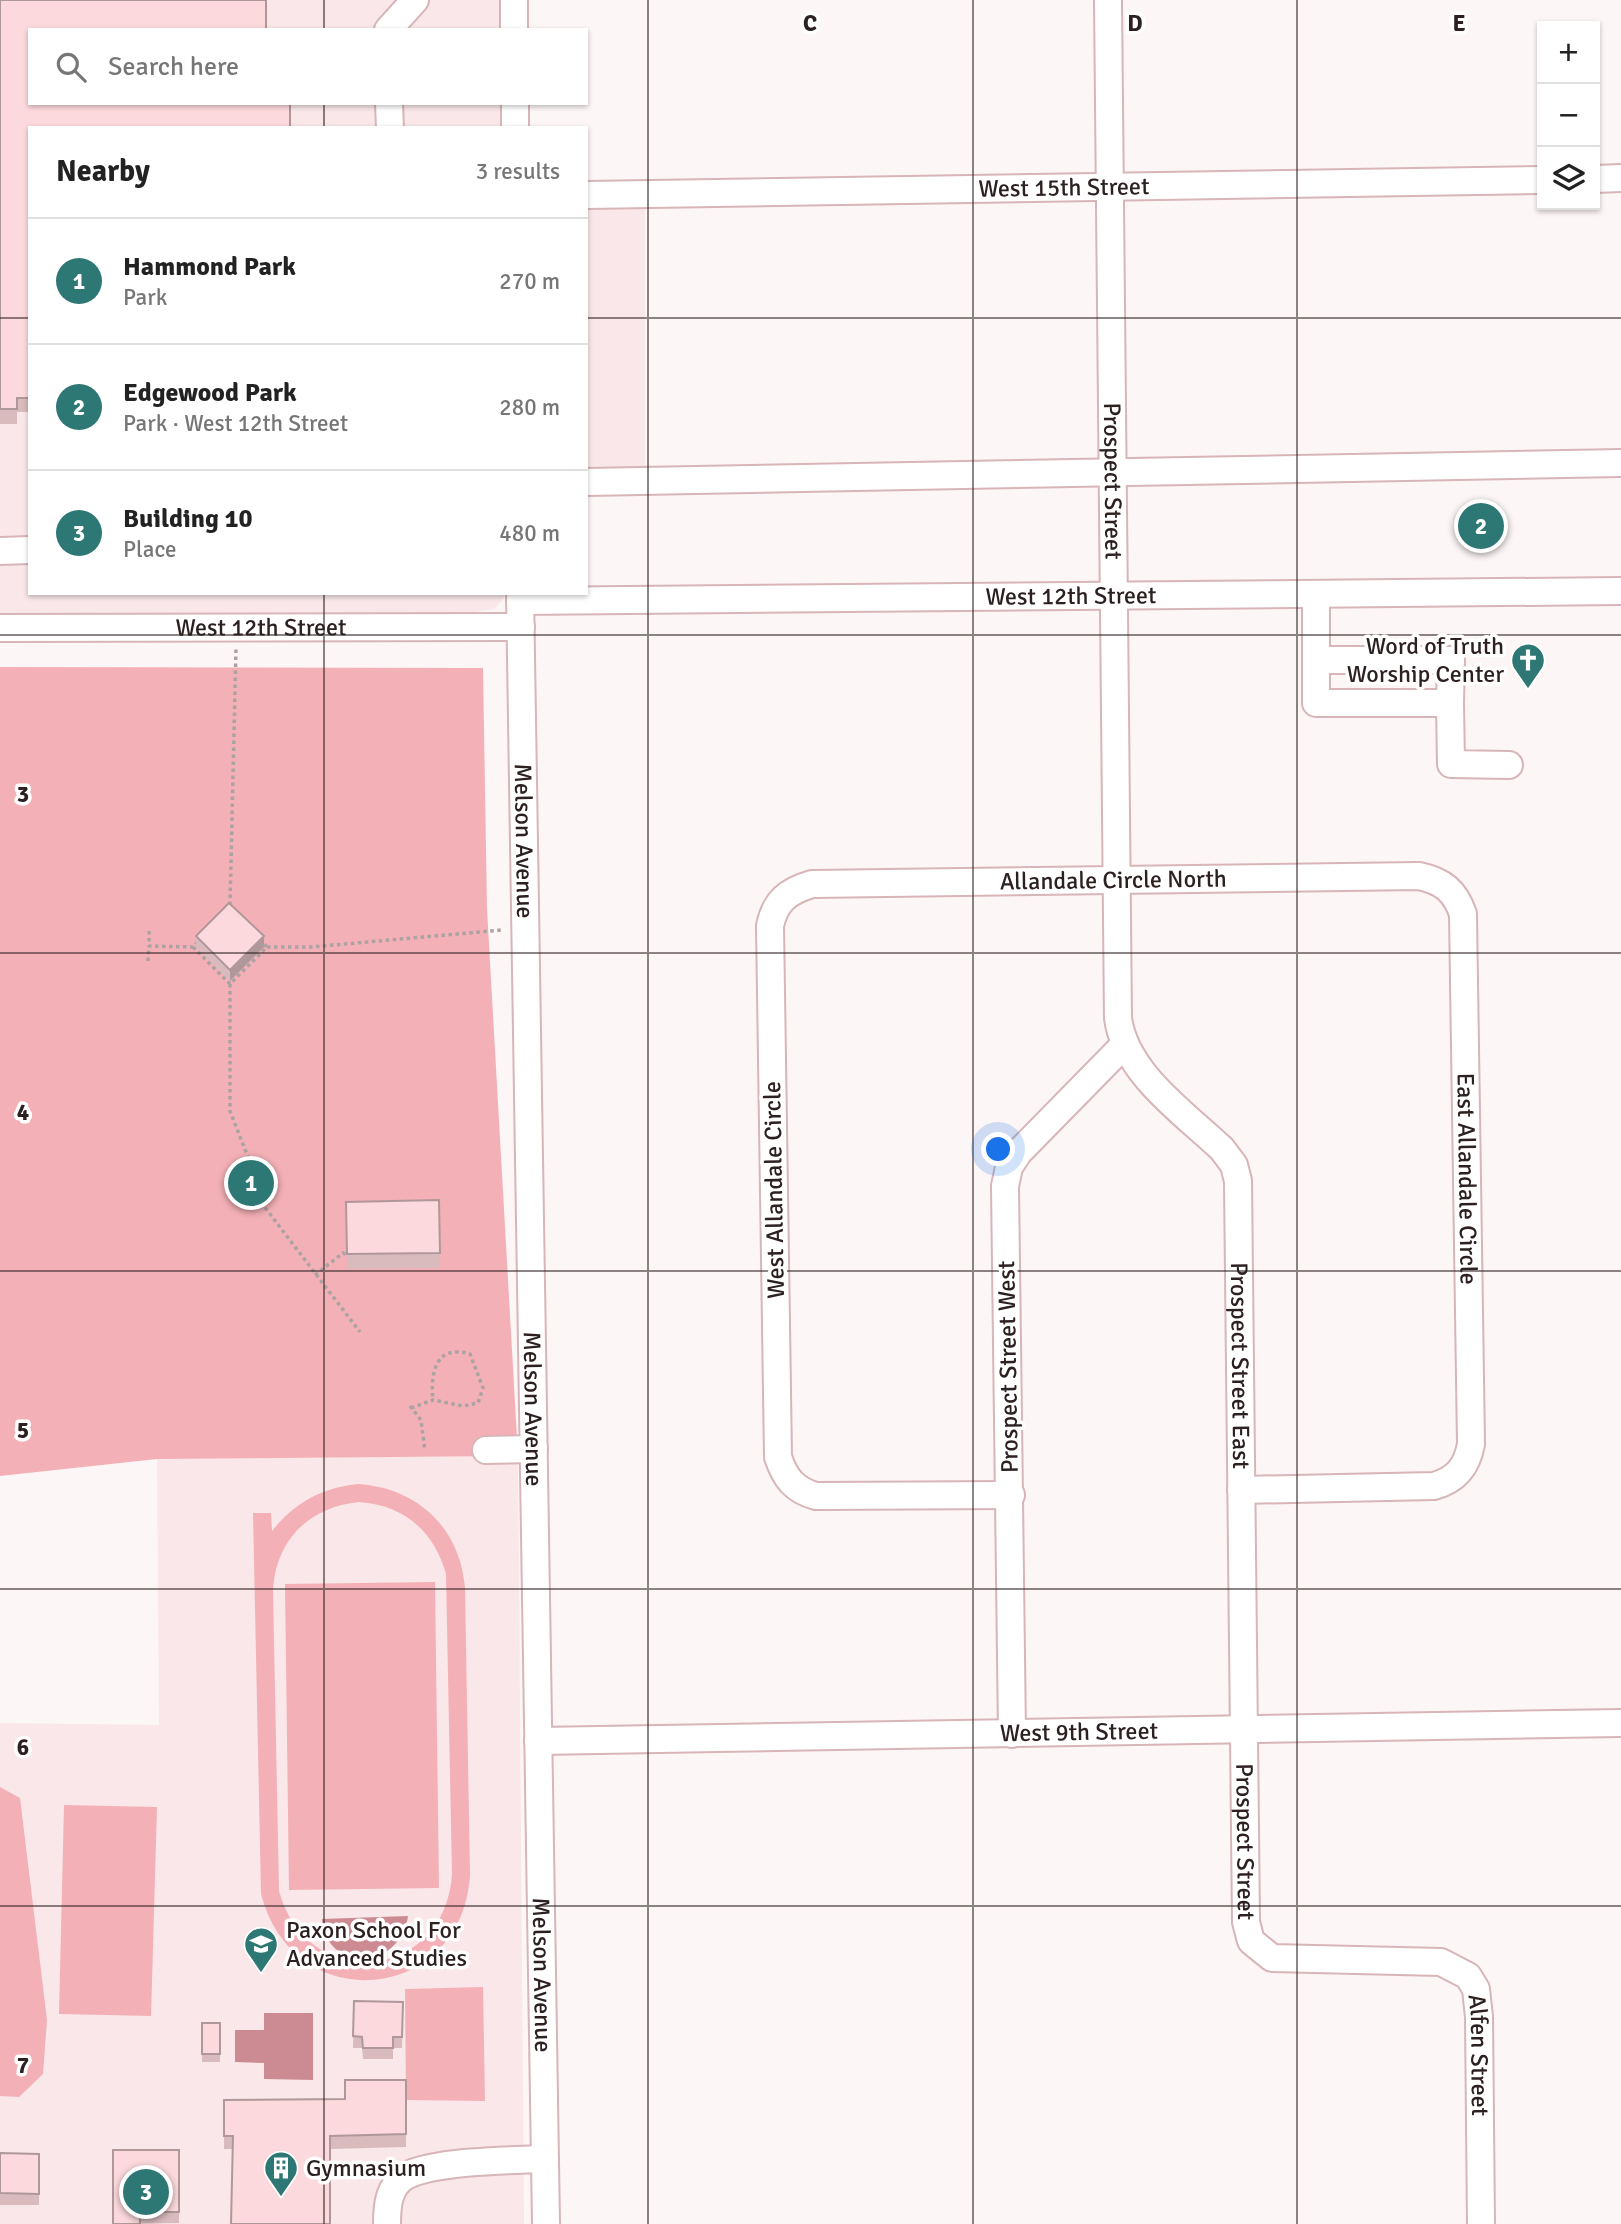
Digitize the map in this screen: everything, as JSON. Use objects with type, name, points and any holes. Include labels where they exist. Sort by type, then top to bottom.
[{"type":"street","points":[[389,28],[415,0]]},
{"type":"street","points":[[514,0],[514,28]]},
{"type":"street","name":"Prospect Street","points":[[1108,0],[1111,598],[1118,1018],[1124,1045]]},
{"type":"street","points":[[389,105],[390,126]]},
{"type":"street","points":[[515,105],[515,126]]},
{"type":"street","points":[[1600,179],[1621,178]]},
{"type":"street","name":"West 15th Street","points":[[588,195],[1537,180]]},
{"type":"street","points":[[588,482],[1621,463]]},
{"type":"street","points":[[0,551],[28,551]]},
{"type":"street","name":"West 12th Street","points":[[0,628],[521,607],[1621,591]]},
{"type":"street","points":[[1316,596],[1316,703],[1450,703]]},
{"type":"street","name":"Melson Avenue","points":[[521,607],[546,2224]]},
{"type":"street","points":[[1317,660],[1451,660],[1451,764],[1509,765]]},
{"type":"street","name":"Allandale Circle North","points":[[782,898],[796,888],[811,884],[1419,876],[1447,887]]},
{"type":"street","name":"East Allandale Circle","points":[[1241,1490],[1434,1486],[1449,1482],[1468,1460],[1471,1444],[1463,914],[1457,898],[1447,887]]},
{"type":"street","name":"West Allandale Circle","points":[[782,898],[773,912],[770,926],[778,1457],[790,1482],[800,1492],[816,1496],[1011,1495]]},
{"type":"street","name":"Prospect Street East","points":[[1124,1045],[1152,1082],[1222,1149],[1234,1165],[1238,1181],[1245,1730]]},
{"type":"street","name":"Prospect Street West","points":[[1012,1734],[1005,1186],[1009,1167],[1019,1153],[1124,1045]]},
{"type":"street","points":[[486,1450],[534,1450]]},
{"type":"street","name":"West 9th Street","points":[[538,1741],[1621,1723]]},
{"type":"street","name":"Prospect Street","points":[[1245,1730],[1246,1922],[1251,1941],[1261,1950]]},
{"type":"street","name":"Alfen Street","points":[[1261,1950],[1272,1958],[1288,1960],[1441,1962],[1468,1976],[1476,1989],[1479,2017],[1481,2224]]},
{"type":"street","points":[[387,2224],[387,2199],[403,2177],[429,2167],[545,2159]]},
{"type":"path","points":[[229,911],[236,649]]},
{"type":"path","points":[[258,938],[267,947],[311,947],[502,930]]},
{"type":"path","points":[[148,961],[149,931]]},
{"type":"path","points":[[193,947],[202,938]]},
{"type":"path","points":[[149,946],[193,947],[230,984]]},
{"type":"path","points":[[267,947],[230,984],[230,1111],[251,1165],[257,1197],[360,1332]]},
{"type":"path","points":[[315,1275],[343,1253],[347,1255]]},
{"type":"path","points":[[425,1451],[421,1420],[410,1407],[433,1400],[463,1406],[478,1403],[483,1388],[470,1354],[448,1353],[436,1362],[433,1400]]},
{"type":"shaded area","points":[[0,0],[504,0],[504,28],[28,28],[28,105],[505,105],[505,126],[28,126],[28,595],[504,595],[504,598],[495,609],[442,617],[0,618]]},
{"type":"shaded area","points":[[645,205],[645,470],[588,471],[588,206]]},
{"type":"shaded area","points":[[0,667],[483,668],[487,909],[518,1456],[157,1459],[0,1476]]},
{"type":"shaded area","name":"Paxon School For Advanced Studies","points":[[518,1456],[524,2224],[0,2224],[0,1723],[159,1725],[157,1459]]},
{"type":"shaded area","points":[[358,1484],[380,1487],[417,1503],[432,1515],[455,1547],[465,1588],[470,1875],[460,1918],[438,1950],[409,1971],[374,1980],[339,1977],[306,1962],[279,1934],[261,1894],[253,1513],[271,1513],[272,1531],[300,1504],[321,1493]],"holes":[[[359,1502],[390,1508],[415,1523],[434,1545],[446,1574],[452,1875],[443,1911],[426,1937],[401,1954],[373,1962],[344,1959],[317,1947],[294,1924],[279,1891],[273,1590],[281,1556],[298,1529],[325,1511],[341,1505]]]},
{"type":"shaded area","points":[[435,1582],[439,1888],[289,1890],[285,1584]]},
{"type":"shaded area","points":[[0,1787],[20,1798],[47,2020],[43,2074],[19,2097],[0,2096]]},
{"type":"shaded area","points":[[64,1805],[157,1807],[151,2016],[59,2014]]},
{"type":"shaded area","points":[[408,1916],[402,1934],[392,1947],[379,1955],[364,1958],[349,1956],[336,1949],[327,1937],[322,1919]]},
{"type":"shaded area","points":[[483,1987],[485,2101],[406,2100],[405,1989]]},
{"type":"shaded area","points":[[264,2013],[313,2013],[313,2080],[264,2079],[264,2063],[235,2062],[235,2030],[264,2030]]},
{"type":"building","points":[[0,0],[266,0],[266,28],[28,28],[28,105],[290,105],[290,126],[28,126],[28,398],[17,398],[17,409],[0,409]]},
{"type":"building","points":[[229,903],[264,936],[230,970],[196,936]]},
{"type":"building","points":[[439,1200],[440,1253],[347,1254],[346,1202]]},
{"type":"building","points":[[354,2001],[403,2002],[402,2037],[393,2037],[393,2048],[363,2048],[362,2037],[353,2036]]},
{"type":"building","points":[[202,2023],[220,2023],[220,2054],[202,2054]]},
{"type":"building","points":[[345,2080],[406,2080],[406,2134],[330,2136],[330,2224],[231,2224],[233,2136],[224,2136],[224,2100],[345,2099]]},
{"type":"building","points":[[113,2150],[179,2150],[179,2212],[140,2212],[140,2224],[113,2224]]},
{"type":"building","points":[[0,2153],[39,2154],[39,2194],[0,2193]]},
{"type":"place","name":"Edgewood Park","points":[[1481,526]]},
{"type":"place","name":"Word of Truth Worship Center","points":[[1528,690]]},
{"type":"place","name":"Hammond Park","points":[[251,1183]]},
{"type":"place","name":"Paxon School For Advanced Studies","points":[[261,1974]]},
{"type":"place","name":"Building 10","points":[[146,2192]]},
{"type":"place","name":"Gymnasium","points":[[281,2198]]}]
